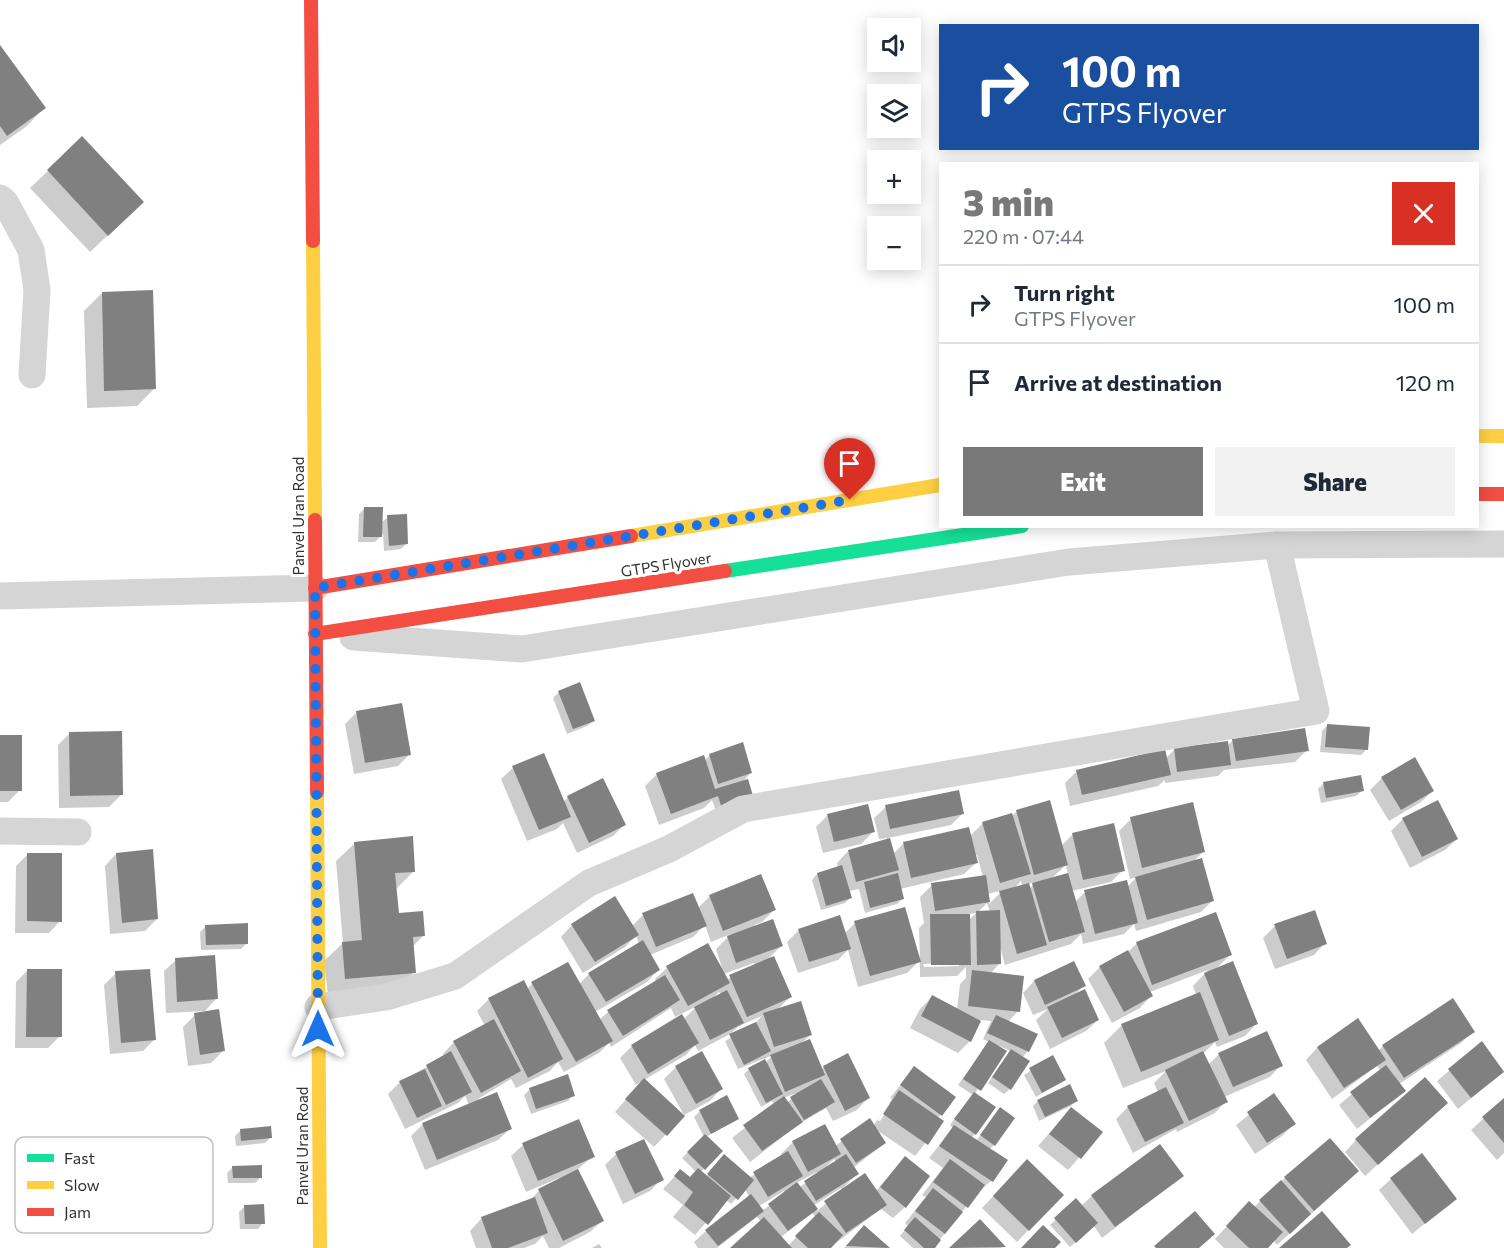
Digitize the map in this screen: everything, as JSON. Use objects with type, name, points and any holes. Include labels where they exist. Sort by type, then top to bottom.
[{"type":"main road","name":"Panvel Uran Road","points":[[311,0],[320,1248]]},
{"type":"main road","points":[[1479,436],[1504,436]]},
{"type":"main road","points":[[315,588],[939,485]]},
{"type":"main road","points":[[1479,494],[1504,494]]},
{"type":"main road","name":"GTPS Flyover","points":[[315,634],[1009,528]]},
{"type":"street","points":[[0,198],[5,202],[31,250],[37,290],[32,375]]},
{"type":"street","points":[[315,634],[522,649],[1069,562],[1277,545],[1504,544]]},
{"type":"street","points":[[318,1007],[386,997],[455,976],[589,883],[669,849],[743,809],[1316,711],[1277,545]]},
{"type":"street","points":[[0,597],[315,588]]},
{"type":"street","points":[[0,831],[78,832]]},
{"type":"building","points":[[0,45],[46,108],[7,136],[0,126]]},
{"type":"building","points":[[82,136],[144,202],[108,236],[47,170]]},
{"type":"building","points":[[153,290],[156,389],[104,391],[102,292]]},
{"type":"building","points":[[364,507],[383,507],[382,537],[363,537]]},
{"type":"building","points":[[407,514],[408,544],[389,546],[387,515]]},
{"type":"building","points":[[580,682],[595,721],[573,729],[558,691]]},
{"type":"building","points":[[402,703],[411,755],[365,763],[356,711]]},
{"type":"building","points":[[1327,724],[1370,727],[1368,750],[1325,747]]},
{"type":"building","points":[[1305,728],[1309,751],[1236,761],[1232,739]]},
{"type":"building","points":[[122,731],[123,795],[70,796],[69,732]]},
{"type":"building","points":[[0,735],[22,735],[22,791],[0,791]]},
{"type":"building","points":[[1228,741],[1231,765],[1177,772],[1174,748]]},
{"type":"building","points":[[743,742],[752,773],[718,784],[709,754]]},
{"type":"building","points":[[1165,749],[1171,775],[1082,795],[1076,770]]},
{"type":"building","points":[[544,753],[571,817],[539,830],[512,766]]},
{"type":"building","points":[[704,755],[715,789],[748,779],[754,799],[722,809],[718,796],[671,814],[656,773]]},
{"type":"building","points":[[1415,757],[1434,791],[1401,810],[1381,777]]},
{"type":"building","points":[[1361,775],[1364,791],[1326,798],[1323,782]]},
{"type":"building","points":[[603,778],[626,825],[589,843],[567,796]]},
{"type":"building","points":[[959,790],[964,814],[890,829],[885,805]]},
{"type":"building","points":[[1050,800],[1068,865],[1034,875],[1016,810]]},
{"type":"building","points":[[1438,800],[1458,839],[1422,857],[1402,818]]},
{"type":"building","points":[[1193,802],[1205,852],[1142,868],[1130,817]]},
{"type":"building","points":[[868,804],[875,832],[834,842],[827,814]]},
{"type":"building","points":[[1012,813],[1031,874],[1000,883],[982,822]]},
{"type":"building","points":[[1114,823],[1125,871],[1083,880],[1072,833]]},
{"type":"building","points":[[969,827],[978,863],[911,878],[903,842]]},
{"type":"building","points":[[413,836],[415,872],[395,873],[399,913],[423,911],[425,936],[413,937],[416,973],[345,979],[342,942],[362,940],[354,842]]},
{"type":"building","points":[[890,838],[899,870],[856,882],[848,850]]},
{"type":"building","points":[[153,849],[158,919],[122,923],[116,853]]},
{"type":"building","points":[[27,853],[62,853],[62,922],[27,921]]},
{"type":"building","points":[[1202,858],[1214,901],[1147,920],[1135,877]]},
{"type":"building","points":[[842,865],[852,898],[826,906],[817,873]]},
{"type":"building","points":[[898,873],[904,899],[870,908],[864,882]]},
{"type":"building","points":[[1068,873],[1085,932],[1049,942],[1032,883]]},
{"type":"building","points":[[761,874],[776,910],[723,931],[709,895]]},
{"type":"building","points":[[986,875],[990,902],[935,911],[931,883]]},
{"type":"building","points":[[1127,880],[1138,923],[1095,934],[1084,890]]},
{"type":"building","points":[[1029,883],[1047,945],[1017,954],[999,891]]},
{"type":"building","points":[[693,893],[707,926],[656,947],[642,913]]},
{"type":"building","points":[[615,896],[639,935],[595,962],[571,924]]},
{"type":"building","points":[[905,907],[921,962],[870,976],[854,921]]},
{"type":"building","points":[[1000,910],[1001,964],[977,965],[976,911]]},
{"type":"building","points":[[1315,910],[1327,944],[1287,959],[1274,924]]},
{"type":"building","points":[[1216,912],[1232,955],[1152,985],[1136,942]]},
{"type":"building","points":[[930,914],[970,914],[971,965],[931,965]]},
{"type":"building","points":[[840,915],[851,949],[809,962],[798,929]]},
{"type":"building","points":[[773,919],[783,946],[736,963],[727,936]]},
{"type":"building","points":[[248,923],[248,944],[206,945],[205,925]]},
{"type":"building","points":[[643,940],[660,970],[606,1002],[588,973]]},
{"type":"building","points":[[708,943],[730,983],[688,1006],[666,966]]},
{"type":"building","points":[[1128,950],[1153,996],[1124,1012],[1099,966]]},
{"type":"building","points":[[215,955],[218,999],[177,1002],[175,958]]},
{"type":"building","points":[[774,956],[792,997],[747,1017],[729,975]]},
{"type":"building","points":[[1074,961],[1086,986],[1045,1005],[1034,980]]},
{"type":"building","points":[[1233,961],[1258,1024],[1229,1036],[1204,973]]},
{"type":"building","points":[[568,962],[613,1041],[576,1062],[531,982]]},
{"type":"building","points":[[27,969],[62,969],[62,1037],[26,1037]]},
{"type":"building","points":[[150,969],[156,1040],[121,1043],[115,971]]},
{"type":"building","points":[[972,970],[1024,976],[1020,1012],[968,1006]]},
{"type":"building","points":[[665,975],[680,1000],[623,1036],[607,1010]]},
{"type":"building","points":[[524,980],[563,1059],[528,1078],[488,998]]},
{"type":"building","points":[[1085,989],[1099,1020],[1062,1038],[1047,1007]]},
{"type":"building","points":[[727,990],[744,1023],[710,1040],[694,1007]]},
{"type":"building","points":[[1200,992],[1219,1040],[1141,1072],[1121,1024]]},
{"type":"building","points":[[932,995],[981,1021],[971,1042],[921,1016]]},
{"type":"building","points":[[1453,998],[1475,1032],[1404,1078],[1382,1045]]},
{"type":"building","points":[[801,1001],[812,1035],[774,1047],[763,1013]]},
{"type":"building","points":[[219,1009],[225,1051],[200,1055],[194,1013]]},
{"type":"building","points":[[682,1014],[699,1043],[648,1074],[631,1045]]},
{"type":"building","points":[[996,1015],[1038,1034],[1029,1052],[987,1033]]},
{"type":"building","points":[[1358,1018],[1386,1060],[1344,1088],[1317,1047]]},
{"type":"building","points":[[494,1019],[521,1071],[481,1093],[453,1041]]},
{"type":"building","points":[[756,1022],[771,1051],[744,1065],[729,1034]]},
{"type":"building","points":[[1267,1031],[1283,1066],[1233,1087],[1218,1053]]},
{"type":"building","points":[[810,1039],[825,1075],[785,1092],[770,1055]]},
{"type":"building","points":[[989,1040],[1007,1051],[981,1091],[963,1079]]},
{"type":"building","points":[[1482,1041],[1504,1072],[1471,1098],[1448,1069]]},
{"type":"building","points":[[1011,1049],[1030,1061],[1011,1090],[992,1077]]},
{"type":"building","points":[[451,1051],[472,1092],[446,1105],[426,1065]]},
{"type":"building","points":[[702,1051],[723,1089],[696,1104],[675,1066]]},
{"type":"building","points":[[1203,1051],[1228,1102],[1189,1121],[1165,1070]]},
{"type":"building","points":[[848,1053],[870,1098],[845,1111],[823,1066]]},
{"type":"building","points":[[1053,1055],[1066,1080],[1042,1093],[1029,1068]]},
{"type":"building","points":[[765,1059],[783,1094],[766,1103],[748,1068]]},
{"type":"building","points":[[1386,1065],[1406,1091],[1370,1118],[1350,1092]]},
{"type":"building","points":[[914,1066],[956,1097],[942,1116],[900,1085]]},
{"type":"building","points":[[425,1069],[442,1106],[417,1118],[399,1081]]},
{"type":"building","points":[[568,1074],[575,1096],[536,1109],[529,1088]]},
{"type":"building","points":[[1425,1077],[1448,1103],[1378,1165],[1355,1139]]},
{"type":"building","points":[[644,1078],[685,1116],[667,1136],[625,1099]]},
{"type":"building","points":[[821,1079],[835,1102],[804,1120],[790,1097]]},
{"type":"building","points":[[1070,1084],[1078,1101],[1045,1117],[1037,1100]]},
{"type":"building","points":[[1166,1087],[1184,1123],[1145,1142],[1127,1106]]},
{"type":"building","points":[[899,1090],[944,1121],[928,1145],[883,1114]]},
{"type":"building","points":[[497,1092],[512,1129],[437,1160],[422,1123]]},
{"type":"building","points":[[974,1092],[996,1107],[976,1135],[954,1119]]},
{"type":"building","points":[[1274,1093],[1296,1124],[1267,1143],[1247,1112]]},
{"type":"building","points":[[727,1095],[739,1119],[711,1134],[699,1110]]},
{"type":"building","points":[[784,1096],[803,1122],[762,1151],[743,1125]]},
{"type":"building","points":[[1504,1098],[1504,1143],[1482,1117]]},
{"type":"building","points":[[1000,1107],[1015,1118],[995,1146],[980,1135]]},
{"type":"building","points":[[1071,1107],[1103,1132],[1081,1159],[1049,1134]]},
{"type":"building","points":[[870,1118],[886,1143],[856,1163],[840,1139]]},
{"type":"building","points":[[579,1119],[595,1157],[538,1181],[522,1143]]},
{"type":"building","points":[[825,1124],[841,1154],[808,1172],[792,1141]]},
{"type":"building","points":[[954,1125],[1008,1160],[993,1182],[939,1146]]},
{"type":"building","points":[[271,1126],[272,1138],[241,1141],[240,1129]]},
{"type":"building","points":[[705,1134],[723,1151],[705,1170],[687,1152]]},
{"type":"building","points":[[1330,1138],[1359,1171],[1314,1211],[1284,1177]]},
{"type":"building","points":[[644,1139],[664,1180],[635,1194],[615,1152]]},
{"type":"building","points":[[1160,1144],[1184,1176],[1115,1227],[1091,1195]]},
{"type":"building","points":[[788,1151],[803,1176],[768,1197],[753,1172]]},
{"type":"building","points":[[1422,1153],[1457,1199],[1425,1224],[1390,1178]]},
{"type":"building","points":[[724,1154],[754,1180],[738,1200],[707,1174]]},
{"type":"building","points":[[846,1154],[859,1174],[816,1201],[804,1181]]},
{"type":"building","points":[[905,1156],[930,1176],[906,1208],[880,1187]]},
{"type":"building","points":[[950,1159],[985,1185],[968,1208],[933,1182]]},
{"type":"building","points":[[1027,1159],[1064,1195],[1029,1231],[993,1196]]},
{"type":"building","points":[[262,1165],[262,1178],[233,1178],[232,1166]]},
{"type":"building","points":[[698,1168],[731,1196],[708,1225],[684,1205],[693,1192],[674,1176],[680,1169],[690,1177]]},
{"type":"building","points":[[578,1169],[604,1221],[563,1241],[538,1189]]},
{"type":"building","points":[[865,1173],[887,1205],[846,1233],[824,1201]]},
{"type":"building","points":[[1281,1180],[1311,1214],[1290,1234],[1259,1200]]},
{"type":"building","points":[[797,1182],[818,1209],[788,1231],[768,1204]]},
{"type":"building","points":[[933,1188],[963,1212],[945,1234],[915,1211]]},
{"type":"building","points":[[751,1194],[764,1211],[718,1246],[705,1230]]},
{"type":"building","points":[[535,1197],[548,1233],[508,1248],[492,1248],[481,1217]]},
{"type":"building","points":[[1076,1198],[1098,1223],[1076,1243],[1054,1218]]},
{"type":"building","points":[[1249,1201],[1283,1232],[1268,1248],[1249,1248],[1226,1226]]},
{"type":"building","points":[[264,1204],[265,1224],[245,1224],[244,1205]]},
{"type":"building","points":[[1195,1211],[1215,1234],[1199,1248],[1156,1248],[1154,1246]]},
{"type":"building","points":[[1322,1211],[1351,1245],[1347,1248],[1279,1248]]},
{"type":"building","points":[[819,1212],[843,1235],[831,1248],[808,1248],[795,1236]]},
{"type":"building","points":[[764,1217],[792,1248],[730,1248]]},
{"type":"building","points":[[915,1217],[941,1240],[935,1248],[924,1248],[904,1230]]},
{"type":"building","points":[[980,1219],[1006,1247],[949,1248]]},
{"type":"building","points":[[864,1225],[890,1248],[846,1246]]},
{"type":"building","points":[[1043,1225],[1061,1242],[1055,1248],[1021,1248]]},
{"type":"traffic: fast","points":[[725,571],[1009,528]]},
{"type":"traffic: slow","points":[[313,241],[315,520]]},
{"type":"traffic: slow","points":[[1479,436],[1504,436]]},
{"type":"traffic: slow","points":[[631,536],[939,485]]},
{"type":"traffic: slow","points":[[317,792],[320,1248]]},
{"type":"traffic: jam","points":[[311,0],[313,241]]},
{"type":"traffic: jam","points":[[1479,494],[1504,494]]},
{"type":"traffic: jam","points":[[315,520],[317,792]]},
{"type":"traffic: jam","points":[[315,588],[631,536]]},
{"type":"traffic: jam","points":[[315,634],[725,571]]},
{"type":"route","points":[[318,1029],[315,588],[850,500]]}]
